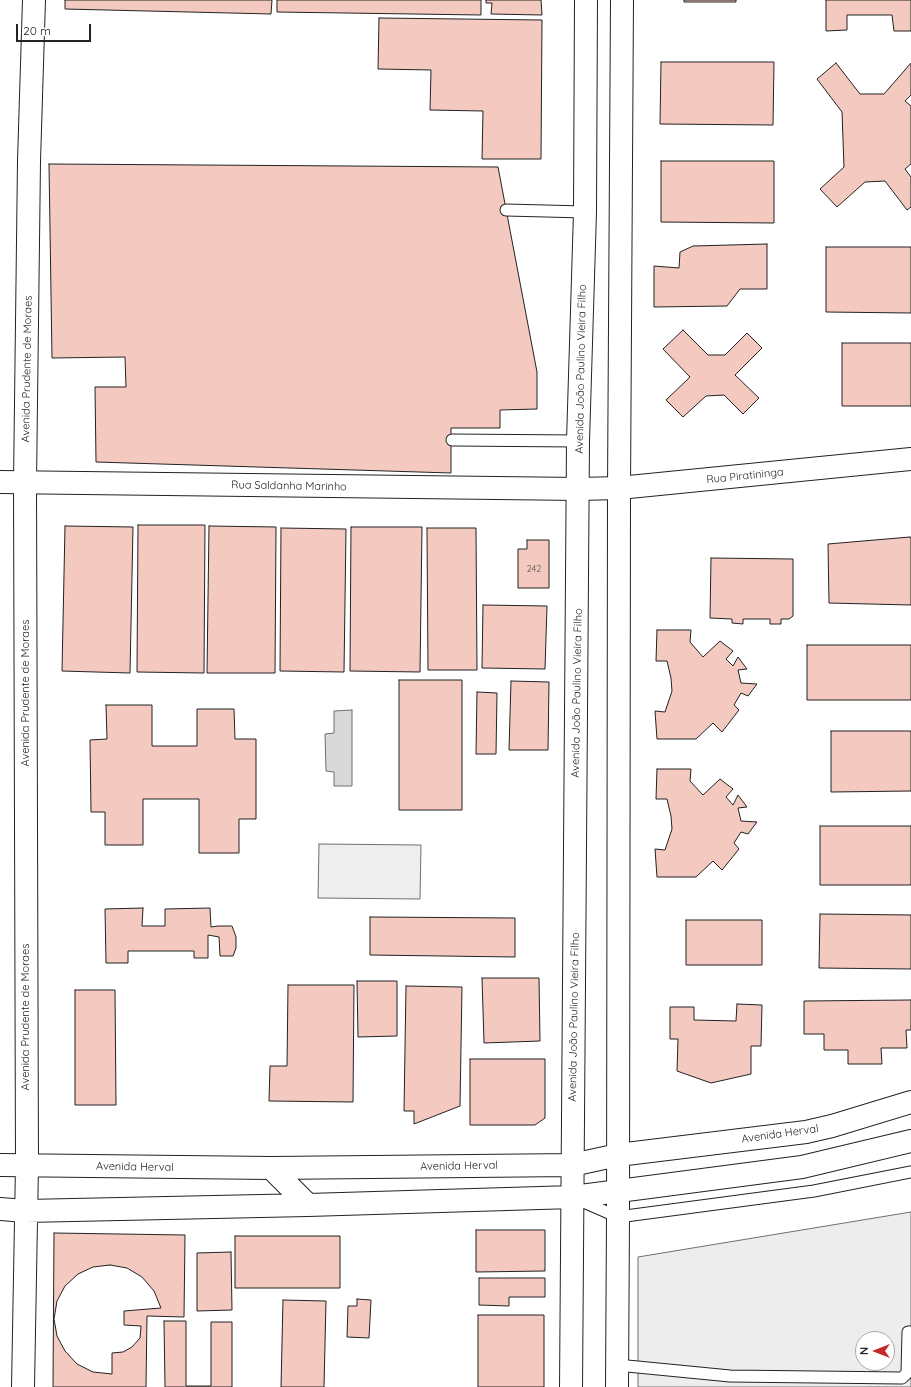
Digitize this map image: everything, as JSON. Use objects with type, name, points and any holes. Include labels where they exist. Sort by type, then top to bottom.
[{"type":"main road","name":"Avenida Prudente de Moraes","points":[[23,1387],[27,1165],[25,482],[29,161],[34,0]]},
{"type":"main road","name":"Avenida João Paulino Vieira Filho","points":[[571,1387],[579,489],[578,441],[585,212],[586,0]]},
{"type":"main road","points":[[617,1387],[618,488],[622,0]]},
{"type":"main road","name":"Rua Piratininga","points":[[579,489],[618,488],[911,460]]},
{"type":"main road","name":"Rua Saldanha Marinho","points":[[0,482],[579,489]]},
{"type":"main road","name":"Avenida Herval","points":[[0,1165],[271,1168],[572,1165],[618,1155],[806,1132],[832,1126],[911,1102]]},
{"type":"main road","points":[[802,1167],[832,1126]]},
{"type":"main road","points":[[0,1209],[26,1211],[308,1205],[573,1197],[802,1167],[911,1141]]},
{"type":"main road","points":[[271,1168],[308,1205]]},
{"type":"lane","points":[[506,210],[585,212]]},
{"type":"lane","points":[[452,440],[578,441]]},
{"type":"lane","points":[[573,1197],[618,1217],[814,1191],[911,1172]]},
{"type":"lane","points":[[617,1365],[730,1376],[902,1378],[907,1373],[908,1332],[911,1332]]},
{"type":"shaded area","points":[[352,710],[352,786],[334,786],[334,772],[326,771],[325,734],[334,733],[334,711]]},
{"type":"shaded area","points":[[319,844],[421,845],[420,899],[318,898]]},
{"type":"shaded area","points":[[911,1212],[911,1387],[638,1387],[638,1257]]},
{"type":"building","points":[[65,0],[272,0],[271,14],[65,9]]},
{"type":"building","points":[[277,0],[481,0],[481,15],[277,12]]},
{"type":"building","points":[[486,0],[541,0],[542,15],[491,14],[492,3],[486,3]]},
{"type":"building","points":[[684,0],[736,0],[736,2],[684,2]]},
{"type":"building","points":[[826,0],[911,0],[911,31],[894,31],[892,15],[847,15],[847,30],[826,31]]},
{"type":"building","points":[[379,18],[542,20],[541,159],[482,159],[483,111],[430,110],[431,70],[378,69]]},
{"type":"building","points":[[661,62],[774,62],[773,125],[660,124]]},
{"type":"building","points":[[836,63],[860,94],[884,94],[911,63],[911,95],[905,101],[911,106],[911,164],[905,169],[911,177],[911,207],[907,210],[885,181],[865,182],[837,207],[820,189],[844,167],[842,112],[817,79]]},
{"type":"building","points":[[661,161],[774,161],[774,223],[661,222]]},
{"type":"building","points":[[49,164],[498,167],[537,372],[537,409],[500,410],[500,428],[451,428],[451,473],[96,462],[95,387],[126,387],[125,357],[52,358]]},
{"type":"building","points":[[767,244],[767,289],[740,289],[727,306],[654,307],[654,266],[679,268],[680,252],[693,246]]},
{"type":"building","points":[[826,247],[911,247],[911,313],[826,312]]},
{"type":"building","points":[[683,330],[708,355],[725,355],[747,333],[762,348],[735,375],[759,398],[743,414],[724,395],[706,396],[683,417],[666,400],[690,377],[663,349]]},
{"type":"building","points":[[842,343],[911,343],[911,406],[842,406]]},
{"type":"building","points":[[138,525],[205,525],[204,673],[137,672]]},
{"type":"building","points":[[65,526],[133,527],[130,673],[62,671]]},
{"type":"building","points":[[209,526],[276,527],[275,673],[207,673]]},
{"type":"building","points":[[351,527],[422,527],[420,672],[350,671]]},
{"type":"building","points":[[281,528],[346,529],[344,672],[280,671]]},
{"type":"building","points":[[427,528],[476,528],[477,670],[428,670]]},
{"type":"building","points":[[910,537],[911,605],[829,603],[828,544]]},
{"type":"building","points":[[527,540],[549,540],[549,588],[518,588],[518,549],[527,549]]},
{"type":"building","points":[[711,558],[793,559],[793,616],[789,619],[781,619],[781,624],[770,624],[770,619],[743,619],[743,624],[732,623],[732,619],[710,618]]},
{"type":"building","points":[[483,605],[547,606],[545,669],[482,668]]},
{"type":"building","points":[[657,630],[691,630],[690,642],[703,657],[720,641],[733,651],[726,659],[733,666],[738,657],[747,669],[738,670],[741,683],[757,684],[748,696],[741,693],[734,705],[739,710],[722,732],[713,723],[696,739],[657,739],[655,711],[665,712],[672,691],[667,661],[656,661]]},
{"type":"building","points":[[807,645],[911,645],[911,700],[807,700]]},
{"type":"building","points":[[399,680],[462,680],[462,810],[399,810]]},
{"type":"building","points":[[511,681],[549,682],[548,750],[509,750]]},
{"type":"building","points":[[477,692],[497,693],[496,754],[476,754]]},
{"type":"building","points":[[106,705],[152,705],[152,746],[197,746],[197,709],[234,709],[235,739],[256,739],[256,819],[239,819],[239,853],[199,853],[199,799],[143,799],[143,845],[105,845],[105,812],[91,812],[90,740],[107,739]]},
{"type":"building","points":[[831,731],[911,731],[911,791],[831,792]]},
{"type":"building","points":[[657,769],[691,769],[690,781],[703,795],[720,779],[733,789],[726,797],[733,805],[738,795],[747,807],[738,808],[741,821],[757,822],[748,834],[741,832],[734,843],[739,849],[722,870],[713,861],[696,877],[657,877],[655,849],[665,850],[672,829],[667,799],[656,799]]},
{"type":"building","points":[[820,826],[911,826],[911,885],[820,885]]},
{"type":"building","points":[[143,908],[142,926],[165,926],[165,909],[210,908],[211,927],[232,926],[236,937],[236,948],[233,956],[220,956],[219,937],[208,935],[208,958],[194,958],[194,951],[128,951],[128,963],[106,963],[105,909]]},
{"type":"building","points":[[820,914],[911,915],[911,969],[819,968]]},
{"type":"building","points":[[370,917],[515,918],[515,957],[370,955]]},
{"type":"building","points":[[686,920],[762,920],[762,965],[686,965]]},
{"type":"building","points":[[482,978],[539,978],[540,1041],[484,1043]]},
{"type":"building","points":[[357,981],[397,981],[397,1036],[358,1037]]},
{"type":"building","points":[[288,985],[354,985],[353,1102],[269,1101],[270,1066],[287,1066]]},
{"type":"building","points":[[406,986],[462,987],[460,1106],[414,1124],[414,1111],[404,1111]]},
{"type":"building","points":[[75,990],[115,990],[116,1105],[75,1105]]},
{"type":"building","points":[[911,1000],[911,1030],[906,1030],[907,1048],[881,1048],[882,1064],[848,1064],[848,1050],[824,1050],[824,1034],[804,1034],[804,1001]]},
{"type":"building","points":[[737,1004],[762,1005],[761,1046],[751,1046],[751,1074],[711,1083],[677,1071],[678,1039],[670,1039],[670,1007],[694,1007],[694,1020],[736,1021]]},
{"type":"building","points":[[470,1059],[545,1059],[545,1118],[535,1125],[470,1125]]},
{"type":"building","points":[[476,1230],[545,1230],[545,1271],[476,1272]]},
{"type":"building","points":[[54,1233],[185,1235],[184,1317],[147,1316],[146,1387],[53,1387]]},
{"type":"building","points":[[235,1236],[340,1236],[340,1288],[235,1288]]},
{"type":"building","points":[[231,1252],[232,1310],[197,1311],[197,1253]]},
{"type":"building","points":[[110,1265],[127,1268],[142,1277],[154,1291],[161,1308],[124,1311],[124,1325],[141,1326],[140,1338],[132,1347],[123,1352],[112,1353],[112,1374],[93,1372],[77,1364],[65,1351],[57,1336],[54,1319],[57,1301],[65,1286],[78,1274],[93,1267]]},
{"type":"building","points":[[479,1278],[545,1278],[545,1297],[509,1297],[509,1306],[479,1305]]},
{"type":"building","points":[[357,1299],[371,1300],[369,1338],[347,1337],[348,1306],[357,1306]]},
{"type":"building","points":[[283,1300],[326,1301],[324,1387],[281,1387]]},
{"type":"building","points":[[478,1315],[544,1315],[544,1387],[478,1387]]},
{"type":"building","points":[[164,1321],[186,1321],[186,1386],[211,1386],[211,1322],[232,1322],[232,1387],[165,1387]]}]
